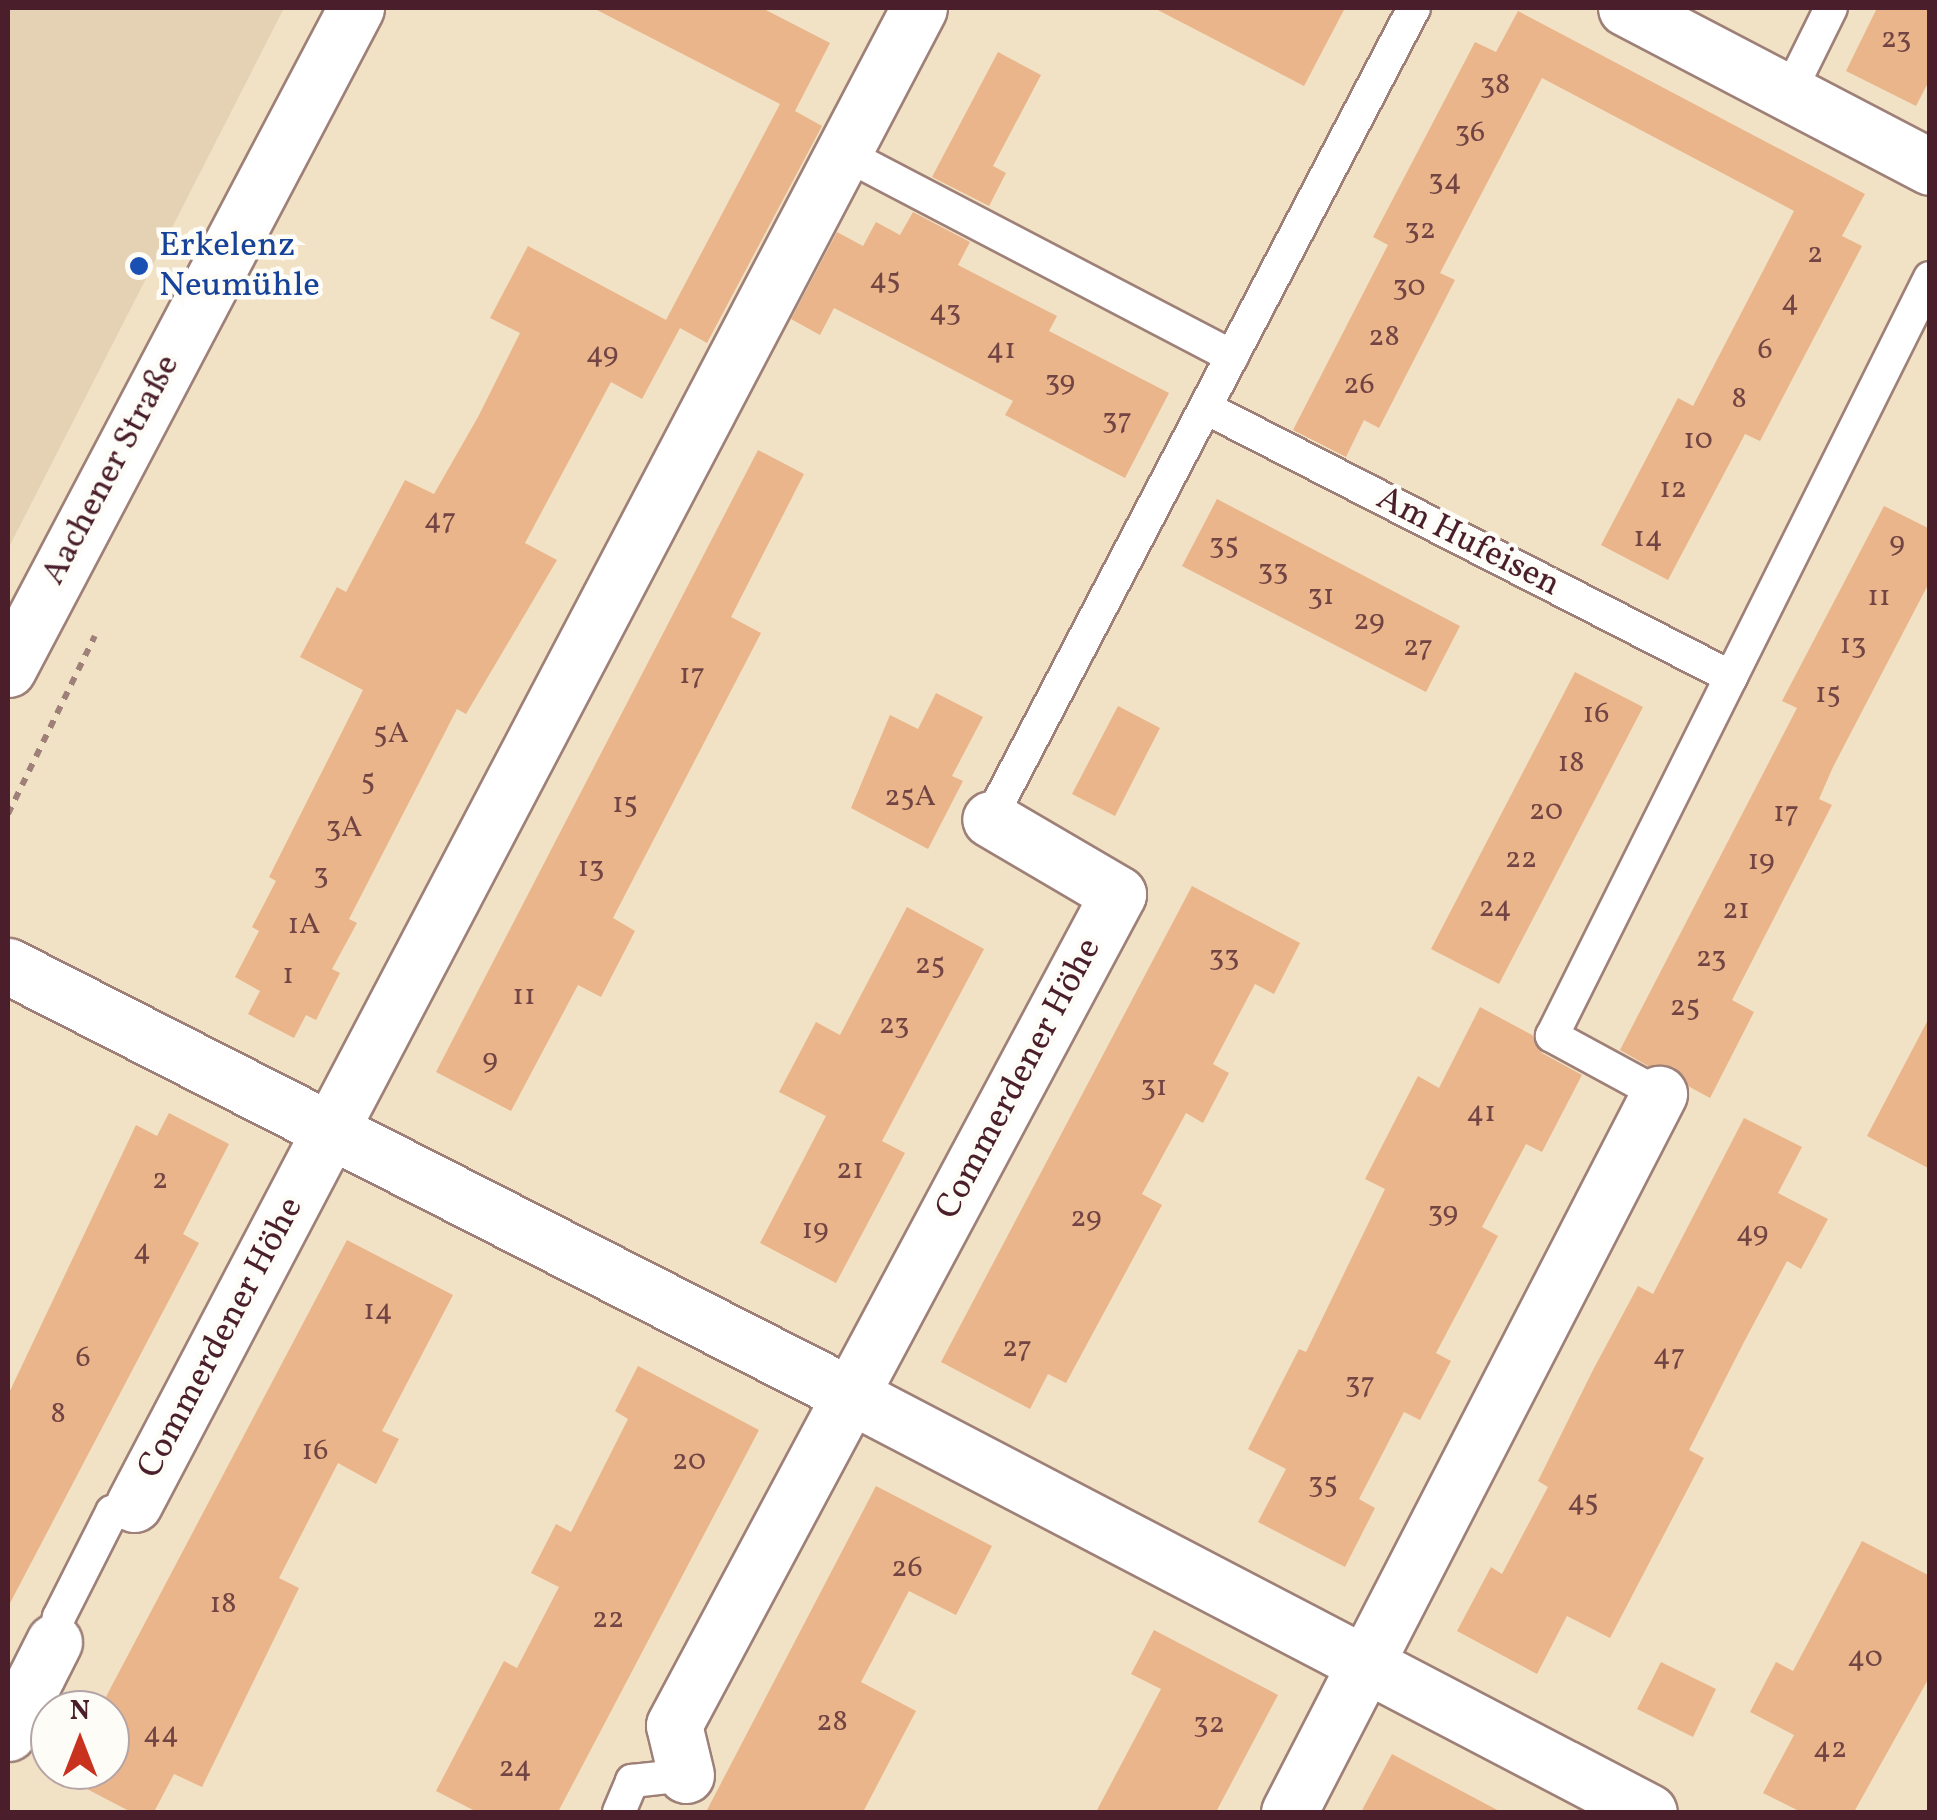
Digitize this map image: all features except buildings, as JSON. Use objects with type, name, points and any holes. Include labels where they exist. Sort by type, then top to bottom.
[{"type":"street","name":"Aachener Straße","points":[[8,668],[356,8]]},
{"type":"street","points":[[842,153],[918,8]]},
{"type":"street","points":[[1626,8],[1787,97],[1930,167]]},
{"type":"street","name":"Commerdener Höhe","points":[[134,1504],[630,567],[842,153]]},
{"type":"street","name":"Commerdener Höhe","points":[[686,1775],[674,1725],[1118,894],[990,819]]},
{"type":"street","points":[[8,966],[850,1395],[1649,1812]]},
{"type":"street","points":[[1290,1812],[1658,1094]]},
{"type":"street","points":[[8,1733],[54,1642]]},
{"type":"lane","points":[[990,819],[1414,8]]},
{"type":"lane","points":[[1787,97],[1831,8]]},
{"type":"lane","points":[[842,153],[1232,356]]},
{"type":"lane","points":[[1658,1094],[1552,1036],[1930,278]]},
{"type":"lane","name":"Am Hufeisen","points":[[1206,408],[1731,677]]},
{"type":"lane","name":"Commerdener Höhe","points":[[54,1642],[59,1617],[112,1512],[134,1504]]},
{"type":"lane","name":"Commerdener Höhe","points":[[619,1812],[632,1781],[686,1775]]},
{"type":"shaded area","points":[[8,8],[284,8],[8,549]]},
{"type":"place","name":"Erkelenz Neumühle","points":[[139,266]]}]
